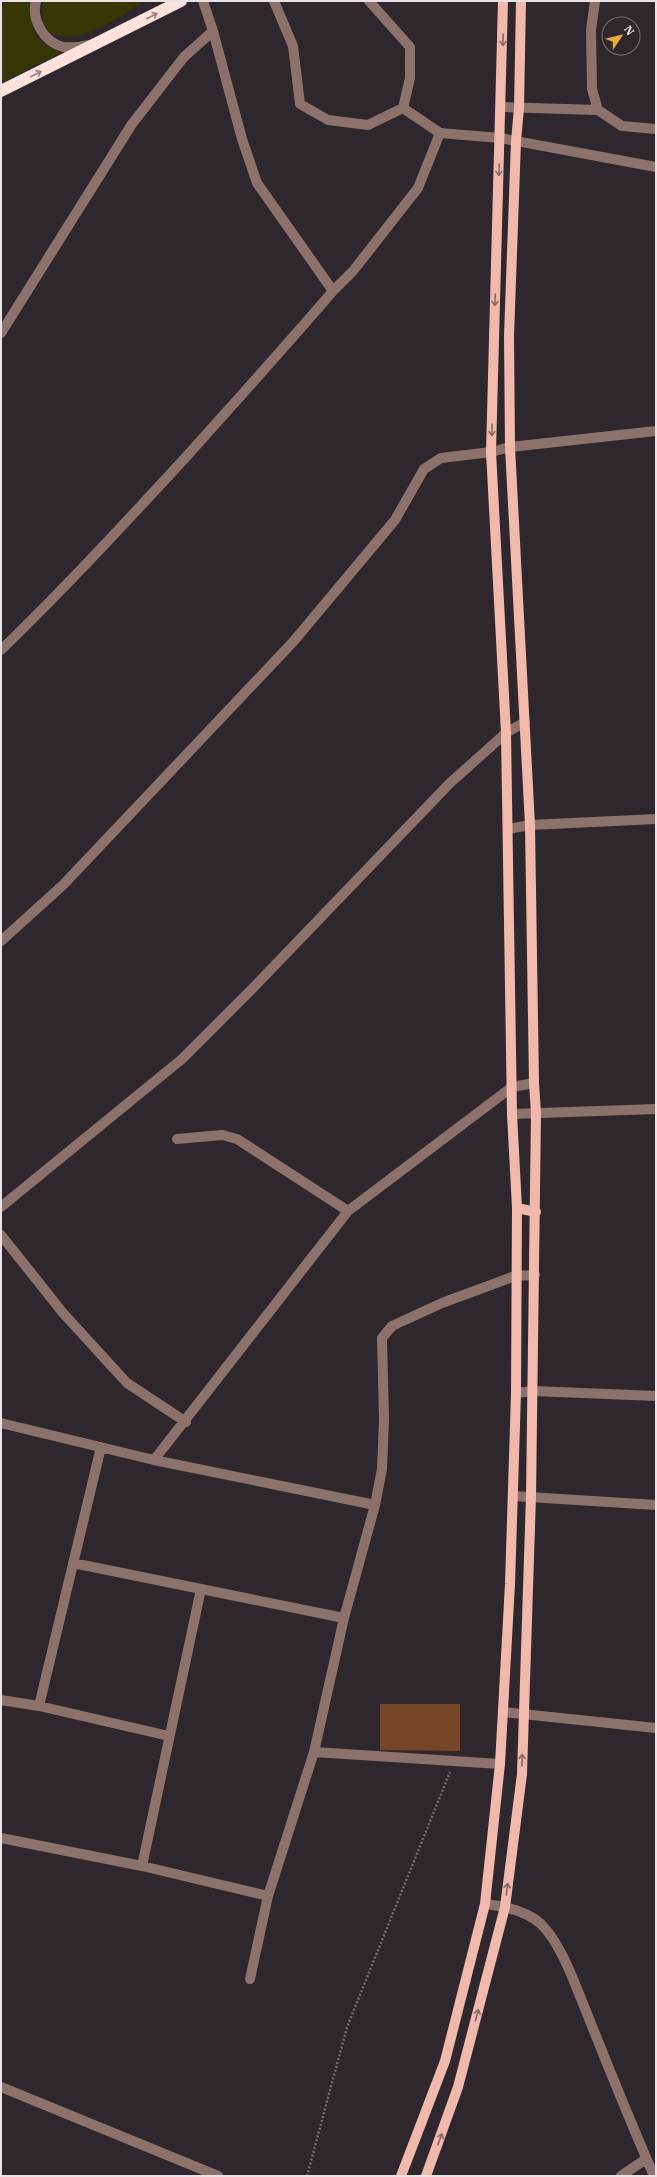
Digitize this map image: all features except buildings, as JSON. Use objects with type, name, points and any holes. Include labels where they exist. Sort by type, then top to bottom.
[{"type":"highway","points":[[1,92],[181,1]]},
{"type":"main road","points":[[401,2176],[445,2061],[485,1904],[504,1712],[516,1393],[516,1208],[512,1114],[506,733],[491,452],[503,1]]},
{"type":"main road","points":[[426,2176],[458,2087],[505,1907],[522,1774],[522,1716],[531,1496],[536,1212],[536,1113],[534,1083],[530,825],[525,757],[525,722],[510,447],[509,336],[516,141],[519,108],[521,1]]},
{"type":"main road","points":[[516,1208],[536,1212]]},
{"type":"street","points":[[36,1],[35,14],[38,26],[44,35],[53,42],[63,47],[95,44]]},
{"type":"street","points":[[203,1],[213,31],[242,139],[257,183],[333,291]]},
{"type":"street","points":[[274,1],[293,46],[300,104],[328,120],[368,125],[403,108]]},
{"type":"street","points":[[368,1],[410,47],[410,78],[403,108]]},
{"type":"street","points":[[595,1],[591,30],[592,89],[598,110]]},
{"type":"street","points":[[1,333],[132,124],[184,56],[213,31]]},
{"type":"street","points":[[501,107],[598,110],[622,126],[656,129]]},
{"type":"street","points":[[403,108],[440,133],[500,138],[656,167]]},
{"type":"street","points":[[1,650],[44,608],[130,518],[286,347],[333,291],[353,271],[418,188],[440,133]]},
{"type":"street","points":[[1,941],[63,885],[293,642],[395,520],[424,469],[441,458],[491,452],[510,447],[656,430]]},
{"type":"street","points":[[1,1207],[182,1059],[254,988],[450,782],[506,733],[525,722]]},
{"type":"street","points":[[508,829],[530,825],[656,819]]},
{"type":"street","points":[[154,1460],[186,1422],[348,1211],[512,1087],[534,1083]]},
{"type":"street","points":[[512,1114],[656,1109]]},
{"type":"street","points":[[176,1139],[222,1136],[237,1139],[348,1211]]},
{"type":"street","points":[[1,1235],[63,1313],[127,1383],[186,1422]]},
{"type":"street","points":[[250,1979],[268,1896],[314,1752],[344,1618],[375,1505],[382,1469],[382,1338],[385,1332],[392,1326],[442,1303],[516,1276],[535,1275]]},
{"type":"street","points":[[516,1393],[533,1391],[656,1396]]},
{"type":"street","points":[[1,1423],[154,1460],[375,1505]]},
{"type":"street","points":[[39,1706],[101,1447]]},
{"type":"street","points":[[513,1496],[656,1505]]},
{"type":"street","points":[[73,1563],[344,1618]]},
{"type":"street","points":[[142,1866],[201,1589]]},
{"type":"street","points":[[1,1700],[39,1706],[169,1736]]},
{"type":"street","points":[[504,1712],[522,1716],[656,1728]]},
{"type":"street","points":[[314,1752],[500,1764]]},
{"type":"street","points":[[1,1838],[142,1866],[268,1896]]},
{"type":"street","points":[[485,1904],[505,1907],[531,1918],[540,1923],[551,1935],[570,1972],[654,2176]]},
{"type":"street","points":[[1,2087],[218,2176]]},
{"type":"street","points":[[621,2176],[646,2159]]},
{"type":"path","points":[[307,2176],[347,2027],[454,1761]]},
{"type":"shaded area","points":[[13,1],[31,1],[31,14],[35,33],[43,43],[60,53],[1,82],[1,7]]},
{"type":"shaded area","points":[[45,1],[142,1],[109,23],[80,35],[66,37],[55,35],[44,24],[42,14]]}]
